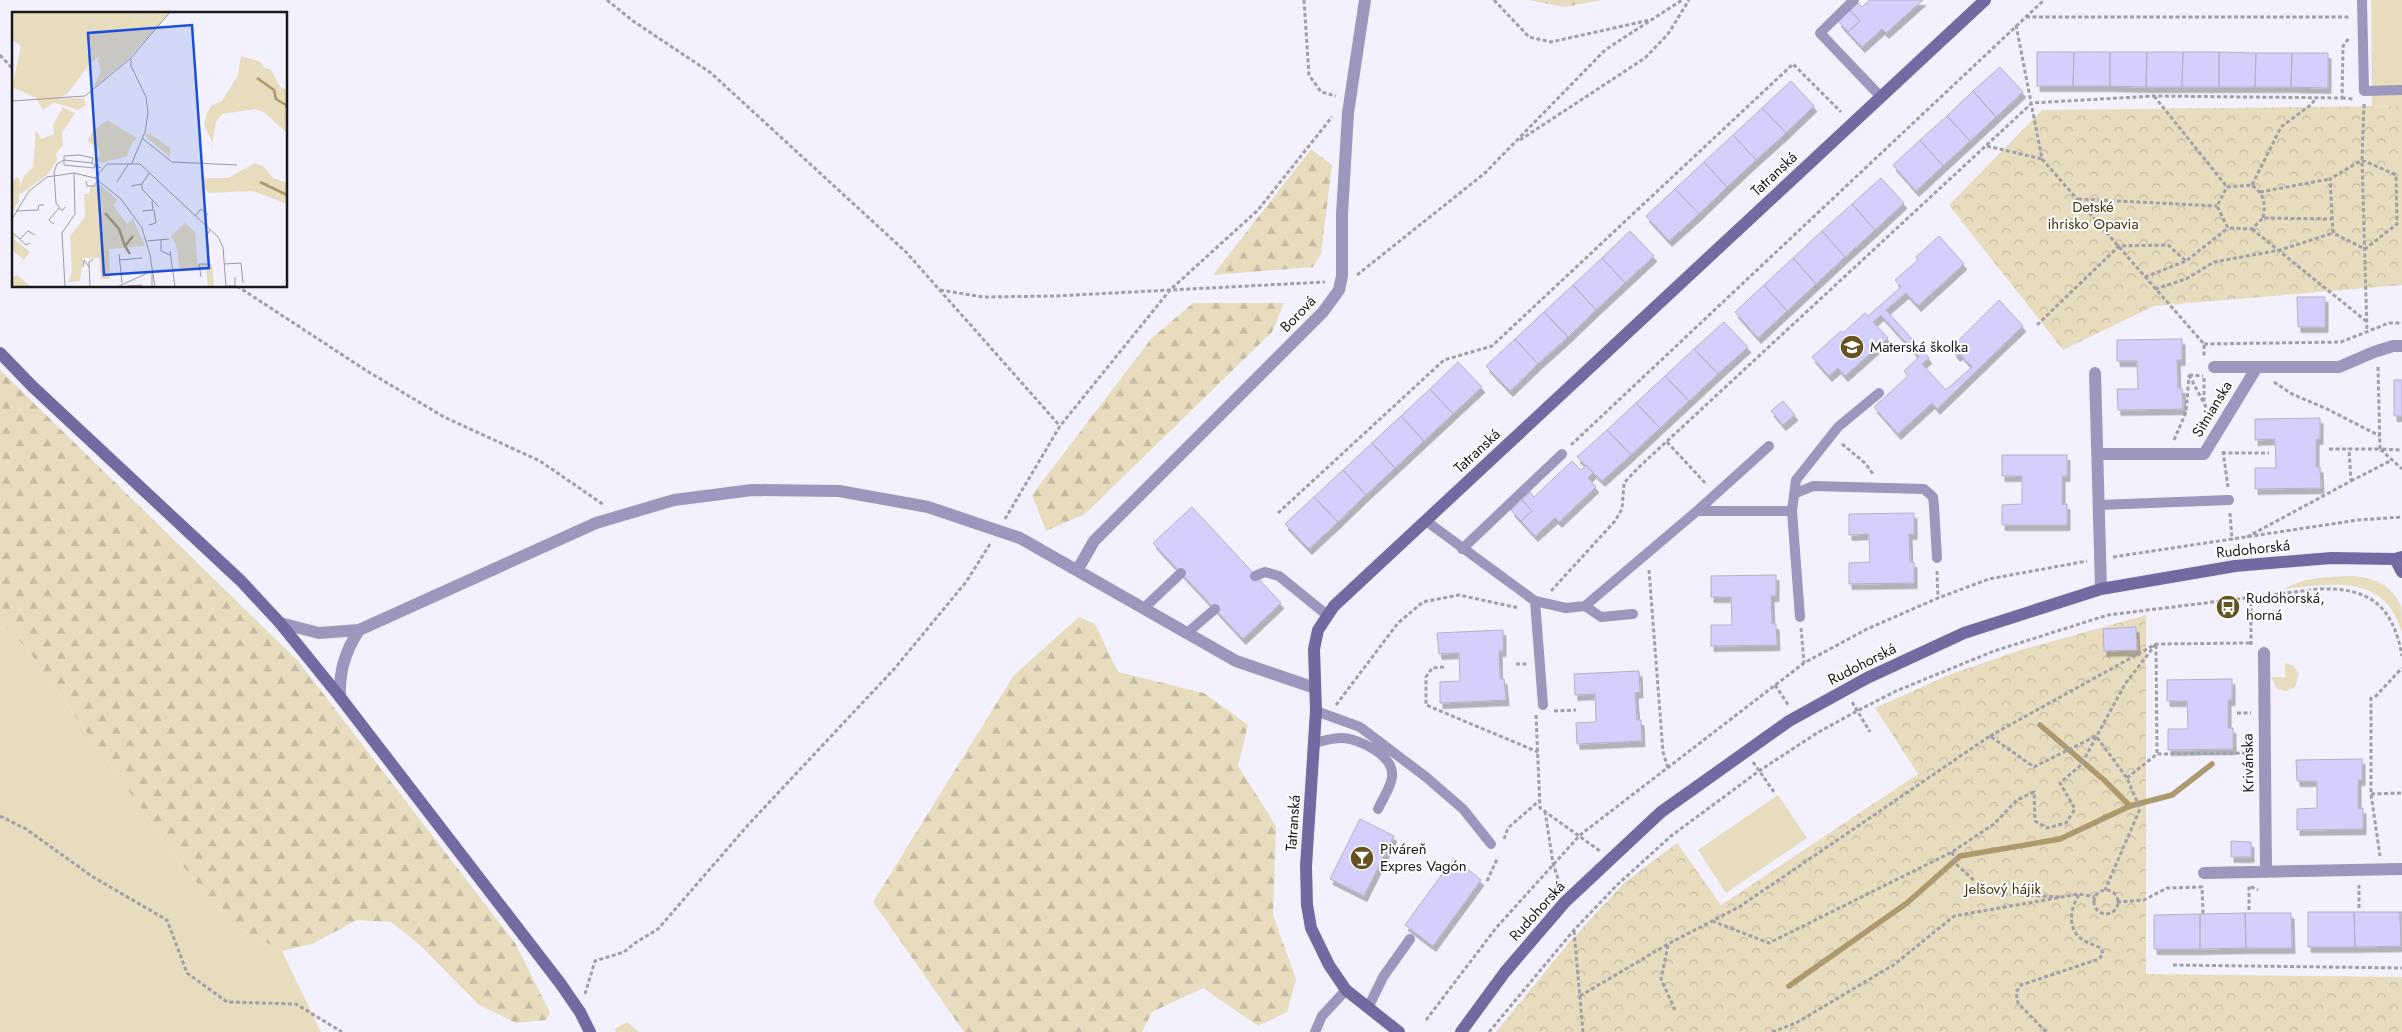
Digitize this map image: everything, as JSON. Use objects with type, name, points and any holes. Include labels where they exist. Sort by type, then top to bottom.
[{"type":"street","name":"Borová","points":[[1078,569],[1094,541],[1323,312],[1339,290],[1342,276],[1342,214],[1350,94],[1365,0]]},
{"type":"street","name":"Tatranská","points":[[1399,1032],[1346,990],[1329,965],[1311,928],[1307,905],[1306,866],[1316,711],[1314,649],[1318,630],[1334,606],[1985,0]]},
{"type":"street","name":"Sitnianska","points":[[2207,365],[2340,367],[2374,352],[2393,346],[2402,346]]},
{"type":"street","points":[[0,353],[39,393],[241,580],[280,623],[340,697],[580,1012],[590,1032]]},
{"type":"street","name":"Sitnianska","points":[[2098,454],[2204,454],[2218,430],[2263,367]]},
{"type":"street","points":[[2095,373],[2101,589]]},
{"type":"street","points":[[280,623],[319,632],[359,630],[596,523],[674,500],[742,492],[839,491],[928,507],[1020,538],[1078,569],[1236,661],[1315,688]]},
{"type":"street","name":"Rudohorská","points":[[1464,1031],[1505,972],[1565,902],[1661,812],[1796,717],[1867,678],[1964,633],[2101,589],[2234,566],[2331,558],[2400,560]]},
{"type":"street","points":[[2400,560],[2402,572]]},
{"type":"street","points":[[340,697],[340,678],[343,660],[359,630]]},
{"type":"street","name":"Krivánska","points":[[2264,653],[2266,872]]},
{"type":"street","points":[[2204,873],[2402,869]]},
{"type":"lane","points":[[1854,0],[1820,33],[1880,97]]},
{"type":"lane","points":[[2362,0],[2364,91],[2402,90]]},
{"type":"lane","points":[[1800,617],[1792,511],[1796,480],[1838,427],[1879,393]]},
{"type":"lane","points":[[1426,520],[1462,549],[1535,601],[1566,608],[1585,606],[1648,554],[1769,446]]},
{"type":"lane","points":[[1462,549],[1562,454]]},
{"type":"lane","points":[[1794,494],[1813,486],[1924,489],[1933,497],[1936,558]]},
{"type":"lane","points":[[2099,505],[2229,500]]},
{"type":"lane","points":[[1697,511],[1792,511]]},
{"type":"lane","points":[[1255,576],[1265,572],[1279,576],[1327,615]]},
{"type":"lane","points":[[1144,608],[1181,573]]},
{"type":"lane","points":[[1535,601],[1543,706]]},
{"type":"lane","points":[[1585,606],[1601,617],[1633,614]]},
{"type":"lane","points":[[1187,633],[1214,609]]},
{"type":"lane","points":[[1316,711],[1360,727],[1426,777],[1463,808],[1491,844]]},
{"type":"lane","points":[[1314,743],[1340,738],[1354,739],[1388,759],[1392,766],[1392,778],[1378,809]]},
{"type":"lane","points":[[1368,1008],[1383,977],[1410,939]]},
{"type":"lane","points":[[1315,1032],[1322,1016],[1346,990]]},
{"type":"path","points":[[607,0],[633,21],[712,73],[906,252],[1060,426]]},
{"type":"path","points":[[1304,0],[1308,75],[1321,92],[1336,96],[1350,94]]},
{"type":"path","points":[[1494,0],[1529,37],[1551,42],[1653,19]]},
{"type":"path","points":[[1339,290],[1485,173],[1605,50],[1682,0]]},
{"type":"path","points":[[1515,143],[1645,58],[1668,34],[1689,0]]},
{"type":"path","points":[[1562,454],[2044,0]]},
{"type":"path","points":[[2025,17],[2362,17]]},
{"type":"path","points":[[1543,591],[1549,593],[1615,521],[1622,509],[1624,483],[2032,103],[2154,96],[2342,98],[2343,46],[2362,17]]},
{"type":"path","points":[[2016,25],[2042,159],[2204,344],[2207,365],[2204,376],[2204,403]]},
{"type":"path","points":[[0,55],[12,68]]},
{"type":"path","points":[[1278,513],[1444,360],[1492,346],[1793,64],[1841,112]]},
{"type":"path","points":[[2364,91],[2362,160],[2367,332]]},
{"type":"path","points":[[580,1012],[594,961],[624,952],[658,929],[748,825],[895,668],[966,582],[1060,426],[1170,290],[1258,210],[1350,94]]},
{"type":"path","points":[[2154,96],[2227,187]]},
{"type":"path","points":[[2252,185],[2281,127],[2312,104],[2316,97]]},
{"type":"path","points":[[1988,146],[2042,159]]},
{"type":"path","points":[[2260,192],[2330,178],[2362,160]]},
{"type":"path","points":[[2362,160],[2396,175],[2397,224],[2365,249]]},
{"type":"path","points":[[2330,178],[2333,234]]},
{"type":"path","points":[[2227,187],[2252,185],[2260,192],[2266,204],[2263,218],[2252,229]]},
{"type":"path","points":[[2217,206],[2227,187]]},
{"type":"path","points":[[2078,199],[2217,206]]},
{"type":"path","points":[[2217,206],[2228,228]]},
{"type":"path","points":[[2263,218],[2331,219]]},
{"type":"path","points":[[2145,277],[2186,261],[2228,228],[2252,229],[2366,321]]},
{"type":"path","points":[[2155,289],[2186,279],[2214,262],[2280,250],[2333,234],[2365,249]]},
{"type":"path","points":[[2037,325],[2119,246],[2168,245],[2186,261]]},
{"type":"path","points":[[939,290],[984,297],[1055,296],[1321,283]]},
{"type":"path","points":[[240,288],[366,371],[444,417],[540,461],[595,497],[618,517]]},
{"type":"path","points":[[2204,344],[2342,342],[2390,323],[2402,323]]},
{"type":"path","points":[[2378,366],[2380,449],[2402,469]]},
{"type":"path","points":[[2263,367],[2275,384],[2380,436]]},
{"type":"path","points":[[2189,375],[2204,376]]},
{"type":"path","points":[[2189,375],[2218,430]]},
{"type":"path","points":[[2168,454],[2186,412],[2189,375]]},
{"type":"path","points":[[1831,436],[1865,463],[1884,487]]},
{"type":"path","points":[[1667,442],[1700,478]]},
{"type":"path","points":[[2329,449],[2402,450]]},
{"type":"path","points":[[2349,449],[2351,481]]},
{"type":"path","points":[[2204,454],[2269,453]]},
{"type":"path","points":[[2392,460],[2245,538],[2358,520],[2402,517]]},
{"type":"path","points":[[2227,472],[2228,480]]},
{"type":"path","points":[[2229,500],[2232,540]]},
{"type":"path","points":[[1648,554],[1663,752],[1668,768]]},
{"type":"path","points":[[1937,581],[1938,598]]},
{"type":"path","points":[[1489,1032],[1574,930],[1616,885],[1671,836],[1760,771],[1817,733],[1896,692],[1994,651],[2108,615],[2336,588],[2355,591],[2374,600],[2389,614],[2399,639],[2402,656]]},
{"type":"path","points":[[1329,716],[1398,623],[1423,602],[1459,595],[1522,608]]},
{"type":"path","points":[[2251,598],[2251,632]]},
{"type":"path","points":[[1800,617],[1804,663]]},
{"type":"path","points":[[1580,996],[1668,944],[1747,901],[1990,736],[2156,644],[2251,643]]},
{"type":"path","points":[[1712,921],[1769,942],[1952,852],[1994,824],[2017,800],[2034,792],[2034,821],[2047,828],[2066,823],[2075,809],[2060,783],[2081,765],[2125,684],[2156,644]]},
{"type":"path","points":[[2156,644],[2158,754]]},
{"type":"path","points":[[1444,667],[1432,668],[1426,678],[1426,705],[1538,752]]},
{"type":"path","points":[[2382,869],[2370,794],[2373,697],[2402,668]]},
{"type":"path","points":[[1775,685],[1796,717]]},
{"type":"path","points":[[1857,711],[1870,732]]},
{"type":"path","points":[[2237,713],[2250,713]]},
{"type":"path","points":[[1990,736],[2034,767],[2096,736]]},
{"type":"path","points":[[2096,736],[2127,778],[2140,809],[2105,890]]},
{"type":"path","points":[[1746,752],[1774,792]]},
{"type":"path","points":[[2127,778],[2158,754],[2264,753]]},
{"type":"path","points":[[2370,794],[2402,792]]},
{"type":"path","points":[[1508,828],[1540,799]]},
{"type":"path","points":[[1559,882],[1553,863],[1545,811],[1580,834],[1610,860]]},
{"type":"path","points":[[0,816],[26,829],[93,877],[166,920],[187,973],[227,1002],[296,1004],[342,1032]]},
{"type":"path","points":[[1952,852],[1956,864],[1988,892],[2065,897]]},
{"type":"path","points":[[2359,884],[2359,908]]},
{"type":"path","points":[[2248,886],[2249,910]]},
{"type":"path","points":[[2117,902],[2144,900],[2167,888],[2202,887],[2203,914]]},
{"type":"path","points":[[2105,890],[2114,894],[2117,902],[2114,910],[2103,913],[2095,906],[2095,897],[2099,892],[2105,890]]},
{"type":"path","points":[[1772,1032],[1796,1023],[1895,964],[1954,916],[2079,894],[2095,897]]},
{"type":"path","points":[[2046,1032],[2018,1003],[2016,992],[2021,985],[2099,959],[2102,954],[2101,948],[2079,937],[2073,926],[2071,914],[2073,904],[2079,894]]},
{"type":"path","points":[[1574,930],[1583,1032]]},
{"type":"path","points":[[1668,944],[1661,980],[1675,1010]]},
{"type":"path","points":[[2173,965],[2402,968]]},
{"type":"green space","points":[[1529,0],[1602,0],[1564,7]]},
{"type":"green space","points":[[2371,0],[2402,0],[2402,106],[2372,106]]},
{"type":"green space","name":"Detské ihrisko Opavia","points":[[2402,106],[2402,285],[2154,306],[2063,350],[1949,205],[2042,110]]},
{"type":"green space","points":[[1311,149],[1332,165],[1321,254],[1313,267],[1213,275]]},
{"type":"green space","points":[[1193,303],[1284,303],[1272,332],[1085,514],[1046,531],[1032,495],[1151,339]]},
{"type":"green space","points":[[0,370],[298,661],[515,943],[550,1013],[546,1020],[516,1023],[478,1004],[420,945],[391,922],[357,920],[312,944],[282,951],[231,923],[182,865],[28,650],[0,621]]},
{"type":"green space","points":[[2351,576],[2374,580],[2392,592],[2401,606],[2402,633],[2394,614],[2383,600],[2370,591],[2338,585],[2284,589],[2308,580]]},
{"type":"green space","name":"Jelšový hájik","points":[[2146,615],[2146,974],[2402,977],[2402,1032],[1496,1032],[1566,946],[1624,883],[1677,843],[1721,905],[1918,774],[1875,708],[1951,674],[2021,650]]},
{"type":"green space","points":[[1079,617],[1095,624],[1118,672],[1204,693],[1248,725],[1238,766],[1276,826],[1273,915],[1296,979],[1287,1012],[1258,1026],[1203,988],[1152,1012],[1142,1032],[964,1032],[873,902],[1014,675]]},
{"type":"green space","points":[[0,621],[28,650],[182,865],[231,923],[282,951],[321,1032],[0,1032]]},
{"type":"green space","points":[[2285,663],[2294,666],[2299,674],[2295,687],[2286,691],[2277,689],[2271,677],[2285,677]]},
{"type":"green space","points":[[1778,795],[1807,838],[1726,893],[1698,850]]},
{"type":"green space","points":[[627,1022],[639,1032],[616,1032],[615,1029]]},
{"type":"building","points":[[1870,0],[1923,0],[1886,33],[1882,29],[1862,47],[1848,32],[1860,21],[1850,10],[1858,3],[1862,7]]},
{"type":"building","points":[[1850,10],[1860,21],[1848,32],[1838,21]]},
{"type":"building","points":[[2037,52],[2074,52],[2073,86],[2037,86]]},
{"type":"building","points":[[2074,52],[2110,52],[2110,86],[2073,86]]},
{"type":"building","points":[[2110,52],[2147,52],[2146,87],[2110,86]]},
{"type":"building","points":[[2147,52],[2183,52],[2182,87],[2146,87]]},
{"type":"building","points":[[2183,52],[2219,52],[2219,87],[2182,87]]},
{"type":"building","points":[[2219,52],[2256,53],[2255,87],[2219,87]]},
{"type":"building","points":[[2256,53],[2292,53],[2291,87],[2255,87]]},
{"type":"building","points":[[2292,53],[2328,53],[2328,88],[2291,87]]},
{"type":"building","points":[[2000,67],[2023,92],[1996,117],[1973,91]]},
{"type":"building","points":[[1791,81],[1814,106],[1786,133],[1762,108]]},
{"type":"building","points":[[1973,91],[1996,117],[1970,141],[1947,116]]},
{"type":"building","points":[[1762,108],[1786,133],[1756,160],[1733,135]]},
{"type":"building","points":[[1947,116],[1970,141],[1943,166],[1920,140]]},
{"type":"building","points":[[1733,135],[1756,160],[1727,187],[1704,162]]},
{"type":"building","points":[[1920,140],[1943,166],[1916,191],[1893,165]]},
{"type":"building","points":[[1704,162],[1727,187],[1699,214],[1675,189]]},
{"type":"building","points":[[1881,178],[1904,203],[1875,230],[1852,204]]},
{"type":"building","points":[[1675,189],[1699,214],[1669,241],[1646,216]]},
{"type":"building","points":[[1852,204],[1875,230],[1845,257],[1822,231]]},
{"type":"building","points":[[1630,231],[1654,256],[1625,283],[1602,258]]},
{"type":"building","points":[[1822,231],[1845,257],[1816,284],[1793,258]]},
{"type":"building","points":[[1939,236],[1964,264],[1918,306],[1906,293],[1886,310],[1929,358],[1922,364],[1946,390],[1972,367],[1960,354],[1957,356],[1953,351],[1960,345],[1957,342],[1999,300],[2023,326],[1937,409],[1932,403],[1898,434],[1874,407],[1908,376],[1904,371],[1919,357],[1881,315],[1873,322],[1888,338],[1845,376],[1838,368],[1829,376],[1812,357],[1841,331],[1843,333],[1865,313],[1868,316],[1901,287],[1895,280],[1918,260],[1916,257]]},
{"type":"building","points":[[1602,258],[1625,283],[1596,310],[1573,285]]},
{"type":"building","points":[[1793,258],[1816,284],[1787,311],[1764,285]]},
{"type":"building","points":[[1573,285],[1596,310],[1568,337],[1544,312]]},
{"type":"building","points":[[1764,285],[1787,311],[1758,338],[1735,312]]},
{"type":"building","points":[[2297,297],[2325,297],[2325,327],[2298,327]]},
{"type":"building","points":[[1544,312],[1568,337],[1538,364],[1515,339]]},
{"type":"building","points":[[1724,322],[1748,347],[1718,374],[1694,349]]},
{"type":"building","points":[[1515,339],[1538,364],[1510,391],[1486,366]]},
{"type":"building","points":[[2182,339],[2182,360],[2177,360],[2178,388],[2182,388],[2183,409],[2118,410],[2117,389],[2138,389],[2137,361],[2117,361],[2117,340]]},
{"type":"building","points":[[1694,349],[1718,374],[1689,401],[1665,376]]},
{"type":"building","points":[[1458,362],[1482,387],[1453,414],[1430,389]]},
{"type":"building","points":[[1665,376],[1689,401],[1660,428],[1636,403]]},
{"type":"building","points":[[2394,380],[2402,380],[2402,416],[2394,416]]},
{"type":"building","points":[[1430,389],[1453,414],[1424,441],[1401,416]]},
{"type":"building","points":[[1783,401],[1795,415],[1783,425],[1771,411]]},
{"type":"building","points":[[1636,403],[1660,428],[1631,455],[1607,430]]},
{"type":"building","points":[[1401,416],[1424,441],[1395,468],[1372,443]]},
{"type":"building","points":[[2320,418],[2320,439],[2316,439],[2316,467],[2320,467],[2321,488],[2255,489],[2255,468],[2276,468],[2275,439],[2255,440],[2255,419]]},
{"type":"building","points":[[1607,430],[1631,455],[1602,481],[1577,457]]},
{"type":"building","points":[[1372,443],[1395,468],[1366,495],[1343,470]]},
{"type":"building","points":[[2002,455],[2067,455],[2067,476],[2062,476],[2062,504],[2067,504],[2067,525],[2002,525],[2002,505],[2022,504],[2022,476],[2002,476]]},
{"type":"building","points":[[1572,461],[1581,470],[1586,465],[1593,473],[1588,478],[1596,487],[1559,522],[1555,518],[1535,536],[1521,521],[1532,511],[1522,500],[1530,492],[1534,497]]},
{"type":"building","points":[[1343,470],[1366,495],[1338,522],[1314,497]]},
{"type":"building","points":[[1314,497],[1338,522],[1309,549],[1285,524]]},
{"type":"building","points":[[1522,500],[1532,511],[1521,521],[1511,510]]},
{"type":"building","points":[[1192,507],[1281,603],[1243,639],[1153,543]]},
{"type":"building","points":[[1914,513],[1914,534],[1909,534],[1910,562],[1914,562],[1914,583],[1849,584],[1849,563],[1870,562],[1869,534],[1849,535],[1849,514]]},
{"type":"building","points":[[1776,575],[1776,596],[1771,596],[1772,624],[1776,624],[1777,645],[1711,646],[1711,625],[1732,625],[1731,597],[1711,597],[1711,576]]},
{"type":"building","points":[[2136,627],[2137,650],[2104,651],[2103,629]]},
{"type":"building","points":[[1503,630],[1503,651],[1499,651],[1500,679],[1504,679],[1506,700],[1440,703],[1440,682],[1460,681],[1459,653],[1439,654],[1437,633]]},
{"type":"building","points":[[1639,671],[1640,692],[1635,693],[1637,720],[1641,720],[1642,741],[1577,744],[1576,723],[1596,722],[1595,694],[1575,695],[1574,674]]},
{"type":"building","points":[[2232,679],[2232,700],[2228,700],[2228,728],[2233,728],[2233,749],[2168,750],[2168,729],[2188,729],[2187,701],[2167,701],[2167,680]]},
{"type":"building","points":[[2362,759],[2362,780],[2358,780],[2358,809],[2363,808],[2363,829],[2297,830],[2297,809],[2317,808],[2317,781],[2297,781],[2296,760]]},
{"type":"building","name":"Piváreň Expres Vagón","points":[[1360,819],[1394,836],[1364,896],[1330,879]]},
{"type":"building","points":[[2231,841],[2251,842],[2251,857],[2231,857]]},
{"type":"building","points":[[1454,858],[1481,880],[1433,946],[1405,925]]},
{"type":"building","points":[[2308,912],[2354,912],[2355,947],[2308,947]]},
{"type":"building","points":[[2354,912],[2400,912],[2401,946],[2355,947]]},
{"type":"building","points":[[2400,912],[2402,912],[2402,946],[2401,946]]},
{"type":"building","points":[[2245,913],[2291,913],[2292,948],[2246,948]]},
{"type":"building","points":[[2245,913],[2246,948],[2200,949],[2200,914]]},
{"type":"building","points":[[2200,914],[2200,949],[2154,949],[2154,915]]},
{"type":"waterway","points":[[2040,725],[2104,780],[2130,806],[2172,795],[2212,764]]},
{"type":"waterway","points":[[1789,986],[1907,903],[1960,856],[2060,839],[2130,806]]},
{"type":"place","name":"Materská školka","points":[[1852,347]]},
{"type":"place","name":"Rudohorská, horná","points":[[2228,607]]},
{"type":"place","name":"Piváreň Expres Vagón","points":[[1362,858]]}]
